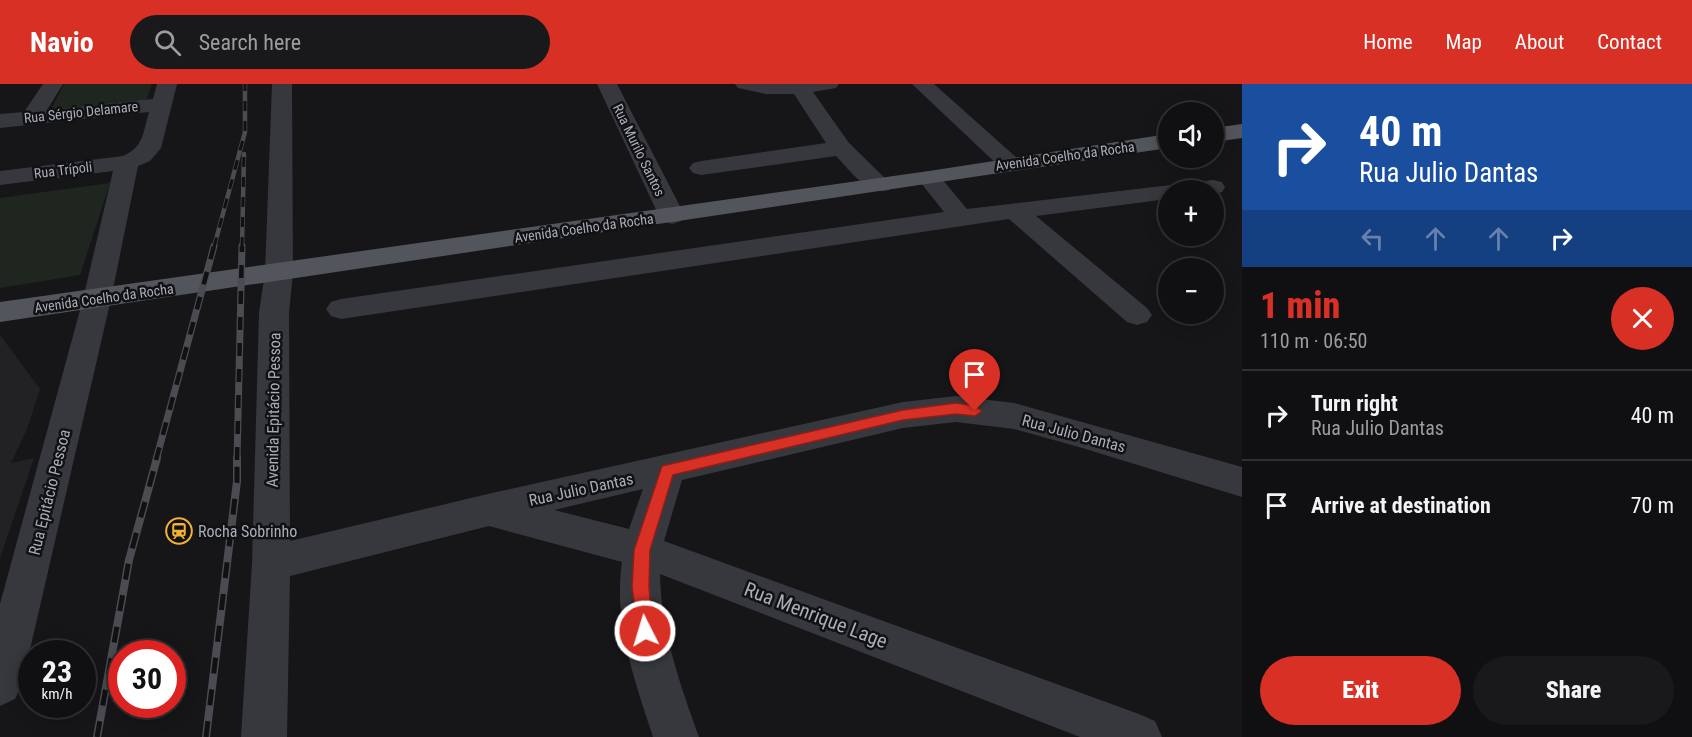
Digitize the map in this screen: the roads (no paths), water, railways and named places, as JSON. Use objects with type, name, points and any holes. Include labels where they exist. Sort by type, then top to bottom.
[{"type":"main road","points":[[1224,134],[1242,131]]},
{"type":"main road","name":"Avenida Coelho da Rocha","points":[[0,312],[672,216],[1158,142]]},
{"type":"street","points":[[30,117],[53,84]]},
{"type":"street","name":"Avenida Epitácio Pessoa","points":[[264,737],[271,563],[274,313],[279,272],[282,84]]},
{"type":"street","name":"Rua Murilo Santos","points":[[607,84],[672,216]]},
{"type":"street","points":[[745,84],[765,88],[800,88],[829,84]]},
{"type":"street","points":[[922,84],[1010,164]]},
{"type":"street","points":[[800,88],[841,148],[880,185]]},
{"type":"street","points":[[127,162],[142,156],[150,148],[164,94]]},
{"type":"street","name":"Rua Sérgio Delamare","points":[[0,121],[164,94]]},
{"type":"street","points":[[701,168],[841,148]]},
{"type":"street","name":"Rua Trípoli","points":[[0,178],[127,162]]},
{"type":"street","name":"Rua Epitácio Pessoa","points":[[0,684],[97,299],[127,162]]},
{"type":"street","points":[[929,178],[961,217]]},
{"type":"street","points":[[341,309],[961,217],[1158,193]]},
{"type":"street","points":[[1014,210],[1137,315]]},
{"type":"street","name":"Rua Julio Dantas","points":[[271,563],[488,510],[903,415],[956,409],[1014,416],[1242,482]]},
{"type":"street","points":[[667,470],[642,550],[641,587],[645,631],[676,737]]},
{"type":"street","name":"Rua Menrique Lage","points":[[488,510],[642,550],[1139,737]]},
{"type":"railway","points":[[214,247],[245,132],[245,84]]},
{"type":"railway","points":[[242,247],[244,154]]},
{"type":"railway","points":[[156,460],[214,246]]},
{"type":"railway","points":[[237,460],[242,246]]},
{"type":"railway","points":[[97,737],[129,560],[157,458]]},
{"type":"railway","points":[[206,737],[237,481],[237,460]]},
{"type":"place","name":"Rocha Sobrinho","points":[[179,531]]}]
